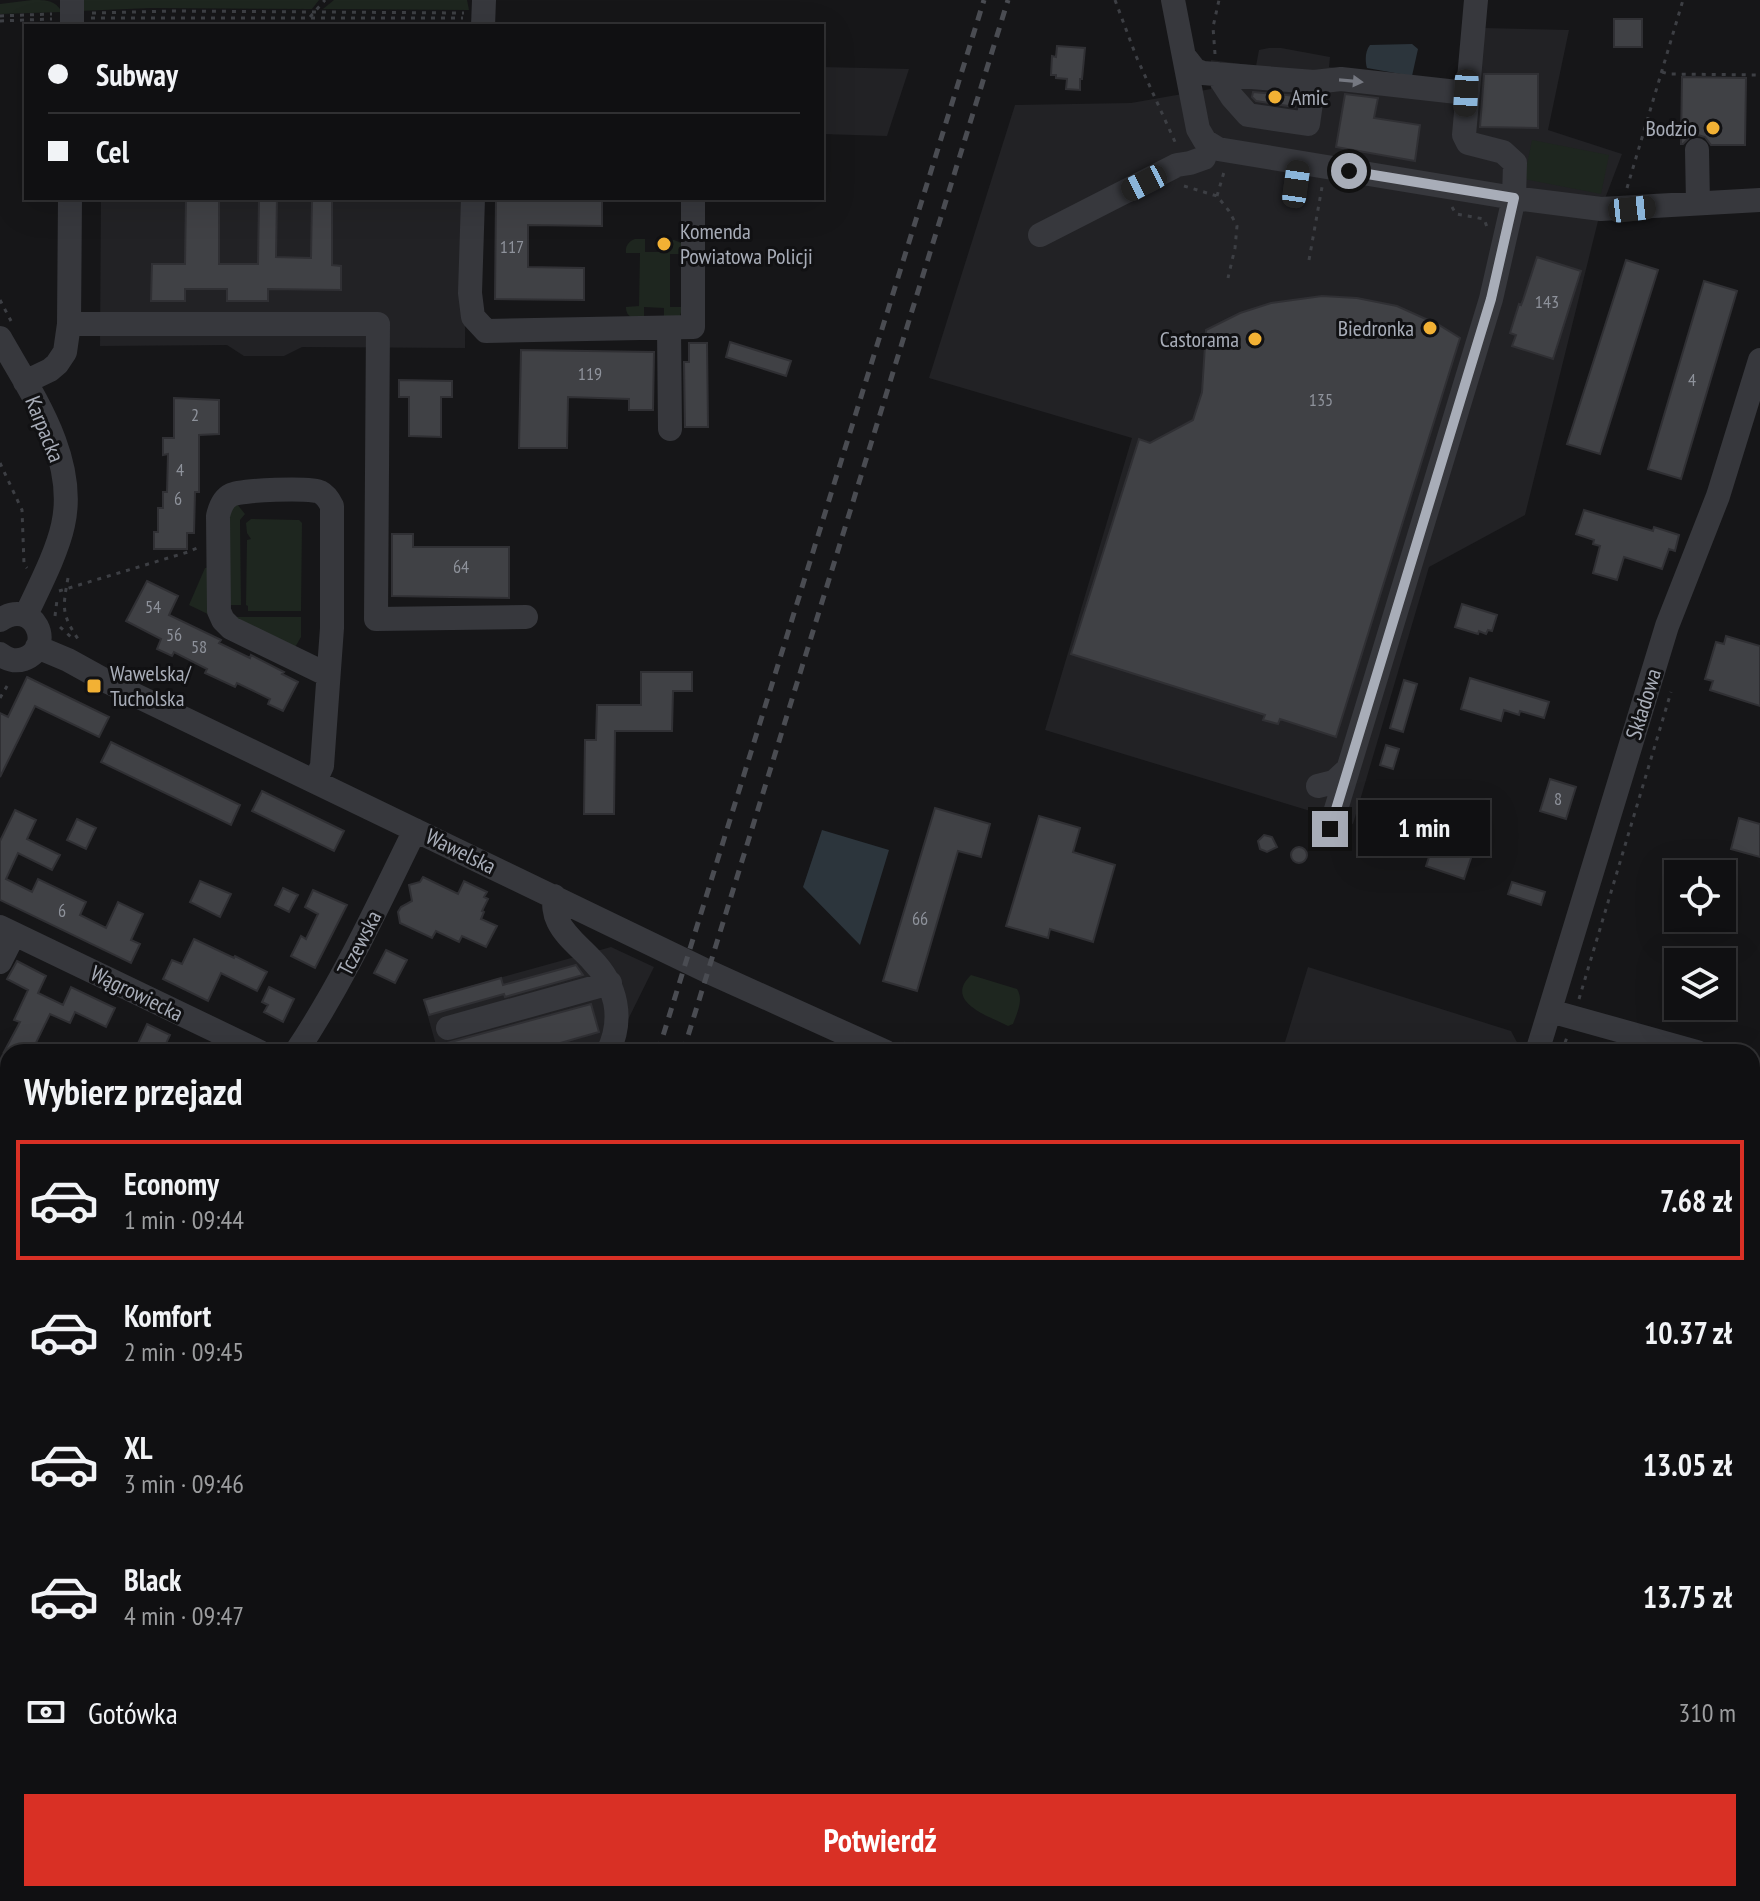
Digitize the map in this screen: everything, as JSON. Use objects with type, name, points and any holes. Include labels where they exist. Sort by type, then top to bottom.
[{"type":"street","points":[[1173,0],[1184,56],[1204,80],[1232,97],[1248,115],[1308,124],[1314,82]]},
{"type":"street","points":[[1330,829],[1491,299],[1514,198],[1515,163],[1503,152],[1468,143],[1464,135],[1476,0]]},
{"type":"street","points":[[1204,80],[1314,82],[1341,79],[1466,93]]},
{"type":"street","points":[[1199,161],[1190,148],[1198,129],[1204,80]]},
{"type":"street","points":[[1198,129],[1203,139],[1199,161]]},
{"type":"street","points":[[1697,150],[1698,203]]},
{"type":"street","points":[[1040,235],[1199,161],[1340,176],[1431,195],[1514,198],[1601,209],[1760,200]]},
{"type":"street","points":[[25,382],[50,370],[65,352],[69,324],[70,200]]},
{"type":"street","points":[[473,200],[470,293],[473,317],[486,331],[693,327],[693,200]]},
{"type":"street","points":[[69,324],[378,324],[376,619],[526,617]]},
{"type":"street","points":[[669,328],[670,429]]},
{"type":"street","name":"Karpacka","points":[[0,338],[52,436],[63,477],[65,512],[60,536],[26,615]]},
{"type":"street","name":"Składowa","points":[[1542,1044],[1561,1014],[1667,626],[1718,496],[1760,360]]},
{"type":"street","points":[[315,781],[322,766],[332,628],[332,511],[329,499],[315,490],[238,492],[229,496],[219,512],[218,529],[219,611],[223,620],[231,628],[328,675]]},
{"type":"street","points":[[0,620],[12,614],[26,615],[39,632],[37,647],[27,658],[1,659]]},
{"type":"street","name":"Wawelska","points":[[37,647],[709,972],[868,1044]]},
{"type":"street","points":[[1318,786],[1334,782],[1347,770]]},
{"type":"street","name":"Tczewska","points":[[301,1044],[343,975],[415,830]]},
{"type":"street","points":[[554,896],[555,913],[563,929],[610,983],[617,1010],[617,1026],[611,1044]]},
{"type":"street","name":"Wągrowiecka","points":[[0,962],[7,930],[243,1044]]},
{"type":"street","points":[[448,1028],[610,983]]},
{"type":"street","points":[[1561,1014],[1668,1044]]},
{"type":"path","points":[[310,17],[325,0]]},
{"type":"path","points":[[1204,80],[1219,0]]},
{"type":"path","points":[[1620,209],[1683,0]]},
{"type":"path","points":[[0,18],[172,11],[478,14]]},
{"type":"path","points":[[76,15],[310,17],[478,14]]},
{"type":"path","points":[[1662,72],[1760,75]]},
{"type":"path","points":[[1309,260],[1340,176]]},
{"type":"path","points":[[0,463],[22,510],[24,564],[30,571],[34,563]]},
{"type":"path","points":[[59,591],[188,552],[197,548],[210,532],[218,529]]},
{"type":"path","points":[[67,583],[64,613],[70,627]]},
{"type":"path","points":[[1562,1044],[1561,1014],[1671,690]]},
{"type":"shaded area","points":[[32,0],[50,2],[62,12],[0,14],[0,4]]},
{"type":"shaded area","points":[[84,0],[319,0],[312,9],[79,11]]},
{"type":"shaded area","points":[[334,0],[467,0],[469,10],[323,9]]},
{"type":"shaded area","points":[[1484,28],[1569,30],[1548,130],[1622,154],[1601,209],[1525,515],[1429,567],[1353,824],[1045,730],[1132,438],[929,378],[1015,105],[1131,103],[1211,89],[1211,60],[1256,66],[1259,50],[1269,48],[1330,57],[1329,67],[1381,76],[1453,104]]},
{"type":"shaded area","points":[[1412,44],[1418,49],[1412,76],[1367,68],[1366,56],[1370,45]]},
{"type":"shaded area","points":[[824,67],[909,69],[887,136],[824,134]]},
{"type":"shaded area","points":[[1532,140],[1609,155],[1601,194],[1524,179]]},
{"type":"shaded area","points":[[101,200],[466,200],[465,348],[302,347],[284,356],[244,356],[227,345],[100,346]]},
{"type":"shaded area","points":[[635,239],[645,239],[645,252],[665,252],[666,239],[681,243],[684,254],[670,254],[670,307],[683,307],[679,318],[664,320],[664,308],[644,307],[644,320],[627,313],[626,307],[639,306],[640,253],[626,253],[628,244]]},
{"type":"shaded area","points":[[237,504],[245,514],[240,520],[241,605],[228,605],[227,518]]},
{"type":"shaded area","points":[[251,519],[299,520],[302,523],[301,611],[248,611],[247,540],[251,539],[246,523]]},
{"type":"shaded area","points":[[214,567],[214,617],[189,605],[205,568]]},
{"type":"shaded area","points":[[229,617],[301,617],[301,637],[294,649]]},
{"type":"shaded area","points":[[822,830],[889,850],[860,945],[803,887]]},
{"type":"shaded area","points":[[611,947],[654,967],[616,1044],[436,1044],[423,999]]},
{"type":"shaded area","points":[[1308,967],[1511,1031],[1518,1044],[1284,1044]]},
{"type":"shaded area","points":[[971,975],[1017,989],[1020,1002],[1013,1024],[1008,1026],[990,1018],[965,1000],[962,993]]},
{"type":"building","points":[[1614,19],[1642,19],[1642,47],[1614,47]]},
{"type":"building","points":[[1057,46],[1085,48],[1080,90],[1066,89],[1067,79],[1051,75],[1052,56],[1056,57]]},
{"type":"building","points":[[1484,74],[1538,74],[1538,128],[1480,127]]},
{"type":"building","points":[[1682,77],[1746,78],[1745,145],[1711,145],[1705,137],[1698,135],[1681,144]]},
{"type":"building","points":[[1253,92],[1297,96],[1295,107],[1256,101],[1252,97]]},
{"type":"building","points":[[1345,94],[1378,98],[1374,118],[1420,125],[1415,161],[1336,147]]},
{"type":"building","points":[[186,200],[219,200],[219,264],[258,264],[259,200],[277,200],[276,257],[311,258],[312,200],[332,200],[332,265],[341,266],[341,290],[268,289],[268,301],[227,301],[227,289],[185,289],[185,301],[151,301],[152,264],[185,264]]},
{"type":"building","points":[[496,200],[602,200],[602,226],[528,225],[528,267],[584,268],[584,300],[495,299]]},
{"type":"building","points":[[1537,257],[1581,271],[1553,359],[1512,346],[1516,335],[1510,333]]},
{"type":"building","points":[[1626,260],[1658,270],[1600,454],[1567,444]]},
{"type":"building","points":[[1704,281],[1737,291],[1681,479],[1648,469]]},
{"type":"building","points":[[1322,296],[1357,298],[1397,306],[1460,338],[1336,737],[1280,719],[1278,724],[1263,720],[1265,715],[1071,654],[1139,439],[1150,443],[1193,420],[1202,392],[1206,330],[1240,313],[1271,303]]},
{"type":"building","points":[[730,342],[791,361],[786,376],[726,357]]},
{"type":"building","points":[[689,343],[707,343],[708,427],[685,427],[684,362],[689,362]]},
{"type":"building","points":[[521,350],[654,352],[653,410],[629,410],[629,399],[568,397],[567,448],[519,448]]},
{"type":"building","points":[[399,380],[452,381],[452,397],[441,397],[441,437],[409,436],[409,397],[399,397]]},
{"type":"building","points":[[174,398],[219,400],[219,434],[199,435],[199,492],[195,492],[194,533],[187,533],[187,549],[154,549],[158,508],[163,508],[163,492],[167,492],[168,454],[163,455],[163,438],[174,438]]},
{"type":"building","points":[[1584,510],[1653,531],[1654,527],[1679,535],[1675,551],[1669,549],[1662,569],[1624,557],[1617,580],[1593,573],[1600,546],[1593,544],[1594,540],[1576,534]]},
{"type":"building","points":[[392,534],[413,534],[413,547],[509,547],[509,598],[392,596]]},
{"type":"building","points":[[147,581],[178,596],[169,615],[221,640],[219,643],[284,672],[282,674],[298,682],[283,711],[268,704],[270,699],[237,683],[235,687],[205,673],[207,669],[174,652],[172,656],[157,649],[161,639],[126,621]]},
{"type":"building","points":[[1462,604],[1497,615],[1492,631],[1488,630],[1486,634],[1479,631],[1478,634],[1455,627]]},
{"type":"building","points":[[1726,636],[1760,646],[1760,706],[1710,690],[1713,681],[1705,679],[1716,642],[1724,644]]},
{"type":"building","points":[[641,672],[692,672],[692,691],[673,691],[672,731],[615,731],[614,814],[584,814],[585,740],[596,740],[597,705],[641,705]]},
{"type":"building","points":[[27,677],[109,717],[99,737],[35,706],[0,777],[0,713],[8,717]]},
{"type":"building","points":[[1470,678],[1549,702],[1544,718],[1504,710],[1501,721],[1461,709]]},
{"type":"building","points":[[1404,680],[1417,684],[1403,732],[1390,728]]},
{"type":"building","points":[[111,742],[240,805],[231,825],[101,762]]},
{"type":"building","points":[[1386,745],[1399,749],[1393,769],[1380,765]]},
{"type":"building","points":[[1550,779],[1576,787],[1566,819],[1540,811]]},
{"type":"building","points":[[262,791],[344,831],[334,851],[252,811]]},
{"type":"building","points":[[935,808],[990,824],[981,857],[958,851],[917,991],[883,981]]},
{"type":"building","points":[[15,810],[36,820],[27,839],[60,855],[52,870],[18,853],[6,879],[32,892],[38,879],[86,902],[80,915],[106,928],[118,902],[143,914],[131,940],[140,944],[131,963],[0,900],[0,841]]},
{"type":"building","points":[[1039,816],[1080,828],[1073,852],[1115,865],[1093,942],[1050,929],[1048,938],[1006,926]]},
{"type":"building","points":[[1739,818],[1760,824],[1760,857],[1731,849]]},
{"type":"building","points":[[77,819],[96,828],[86,849],[67,840]]},
{"type":"building","points":[[1264,835],[1272,837],[1277,847],[1267,852],[1260,849],[1258,841]]},
{"type":"building","points":[[1434,842],[1472,855],[1464,879],[1426,866]]},
{"type":"building","points":[[1296,847],[1302,847],[1307,855],[1305,861],[1296,863],[1291,858],[1291,852]]},
{"type":"building","points":[[423,877],[458,894],[464,881],[487,892],[484,897],[488,899],[481,919],[497,926],[486,947],[462,936],[459,942],[436,931],[432,938],[400,923],[398,912],[412,901],[409,885],[420,882]]},
{"type":"building","points":[[200,881],[231,894],[220,917],[190,902]]},
{"type":"building","points":[[1512,882],[1545,892],[1541,905],[1508,894]]},
{"type":"building","points":[[283,888],[298,895],[289,912],[275,905]]},
{"type":"building","points":[[313,890],[347,905],[315,968],[291,956],[301,936],[306,939],[318,914],[305,907]]},
{"type":"building","points":[[194,939],[267,972],[257,991],[221,973],[208,1001],[163,979],[172,960],[182,964]]},
{"type":"building","points":[[386,950],[407,960],[395,983],[374,973]]},
{"type":"building","points":[[17,961],[46,976],[38,993],[63,1005],[71,987],[115,1008],[106,1027],[75,1012],[70,1023],[50,1014],[35,1044],[8,1044],[20,1022],[14,1020],[28,990],[7,979]]},
{"type":"building","points":[[576,965],[583,975],[429,1015],[424,1000],[501,978],[503,985]]},
{"type":"building","points":[[269,987],[294,999],[283,1022],[264,1012],[268,1005],[262,1002]]},
{"type":"building","points":[[591,1004],[599,1032],[557,1044],[443,1044]]},
{"type":"building","points":[[147,1024],[170,1035],[166,1044],[138,1044]]},
{"type":"railway","points":[[660,1044],[984,0]]},
{"type":"railway","points":[[685,1044],[1008,0]]},
{"type":"place","name":"Amic","points":[[1275,97]]},
{"type":"place","name":"Bodzio","points":[[1713,128]]},
{"type":"place","name":"Komenda Powiatowa Policji","points":[[664,244]]},
{"type":"place","name":"Biedronka","points":[[1430,328]]},
{"type":"place","name":"Castorama","points":[[1255,339]]},
{"type":"place","name":"Wawelska/ Tucholska","points":[[94,686]]},
{"type":"route","points":[[1330,829],[1491,299],[1514,198],[1349,171]]}]
